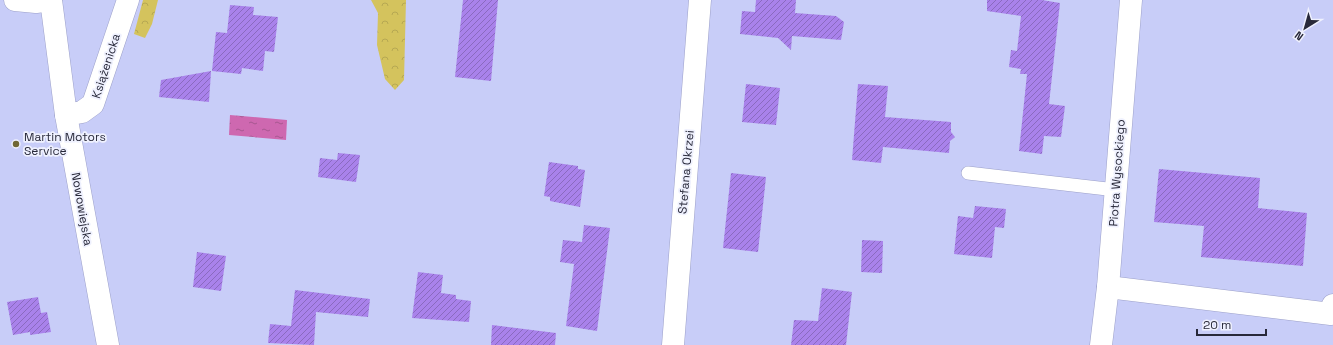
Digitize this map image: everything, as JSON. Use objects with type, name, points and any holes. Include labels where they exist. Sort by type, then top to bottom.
[{"type":"street","points":[[16,0],[36,2],[51,0]]},
{"type":"street","name":"Nowowiejska","points":[[51,0],[66,115],[108,345]]},
{"type":"street","name":"Książenicka","points":[[66,115],[82,112],[93,104],[128,0]]},
{"type":"street","name":"Stefana Okrzei","points":[[673,345],[700,0]]},
{"type":"street","name":"Piotra Wysockiego","points":[[1101,345],[1108,286],[1131,0]]},
{"type":"street","points":[[1108,286],[1331,314],[1333,304]]},
{"type":"lane","points":[[968,173],[1116,190]]},
{"type":"green space","points":[[143,0],[158,0],[152,24],[145,38],[134,34]]},
{"type":"green space","points":[[371,0],[406,0],[404,80],[395,90],[385,79],[377,45],[378,13]]},
{"type":"water","points":[[230,115],[287,120],[286,140],[229,135]]},
{"type":"building","points":[[463,0],[498,0],[491,81],[455,77]]},
{"type":"building","points":[[756,0],[796,0],[795,13],[836,16],[844,22],[841,40],[792,36],[791,50],[778,38],[740,34],[742,11],[755,12]]},
{"type":"building","points":[[987,0],[1042,0],[1060,3],[1049,104],[1065,106],[1061,137],[1044,136],[1042,154],[1019,151],[1027,74],[1020,74],[1021,69],[1009,67],[1011,50],[1017,51],[1021,16],[987,11]]},
{"type":"building","points":[[230,5],[254,7],[253,15],[278,17],[274,52],[265,51],[263,71],[242,68],[241,74],[212,71],[216,32],[227,33]]},
{"type":"building","points":[[211,71],[209,102],[159,97],[161,80]]},
{"type":"building","points":[[746,84],[780,88],[776,125],[742,122]]},
{"type":"building","points":[[858,84],[888,86],[885,117],[951,122],[951,132],[955,137],[950,141],[949,153],[883,147],[881,163],[852,160]]},
{"type":"building","points":[[338,153],[360,155],[356,182],[318,177],[320,158],[337,160]]},
{"type":"building","points":[[549,162],[578,166],[578,169],[585,170],[580,207],[550,201],[550,197],[544,196]]},
{"type":"building","points":[[1159,169],[1260,178],[1258,208],[1307,213],[1303,266],[1201,257],[1204,226],[1154,222]]},
{"type":"building","points":[[731,173],[766,177],[758,252],[723,248]]},
{"type":"building","points":[[975,206],[1006,209],[1004,228],[995,227],[992,258],[954,254],[958,216],[973,218]]},
{"type":"building","points":[[584,225],[610,228],[597,331],[566,326],[574,264],[560,262],[563,240],[582,242]]},
{"type":"building","points":[[862,240],[883,241],[882,273],[861,272]]},
{"type":"building","points":[[197,252],[226,256],[221,291],[193,287]]},
{"type":"building","points":[[418,272],[443,275],[441,293],[456,295],[456,299],[471,301],[469,322],[412,318]]},
{"type":"building","points":[[822,288],[852,292],[846,345],[791,345],[794,320],[818,321]]},
{"type":"building","points":[[295,290],[370,299],[368,317],[316,312],[314,345],[268,343],[270,324],[291,326]]},
{"type":"building","points":[[38,297],[41,313],[47,312],[51,332],[30,335],[30,332],[13,335],[7,302]]},
{"type":"building","points":[[492,325],[556,333],[555,345],[491,345]]},
{"type":"place","name":"Martin Motors Service","points":[[16,144]]}]
